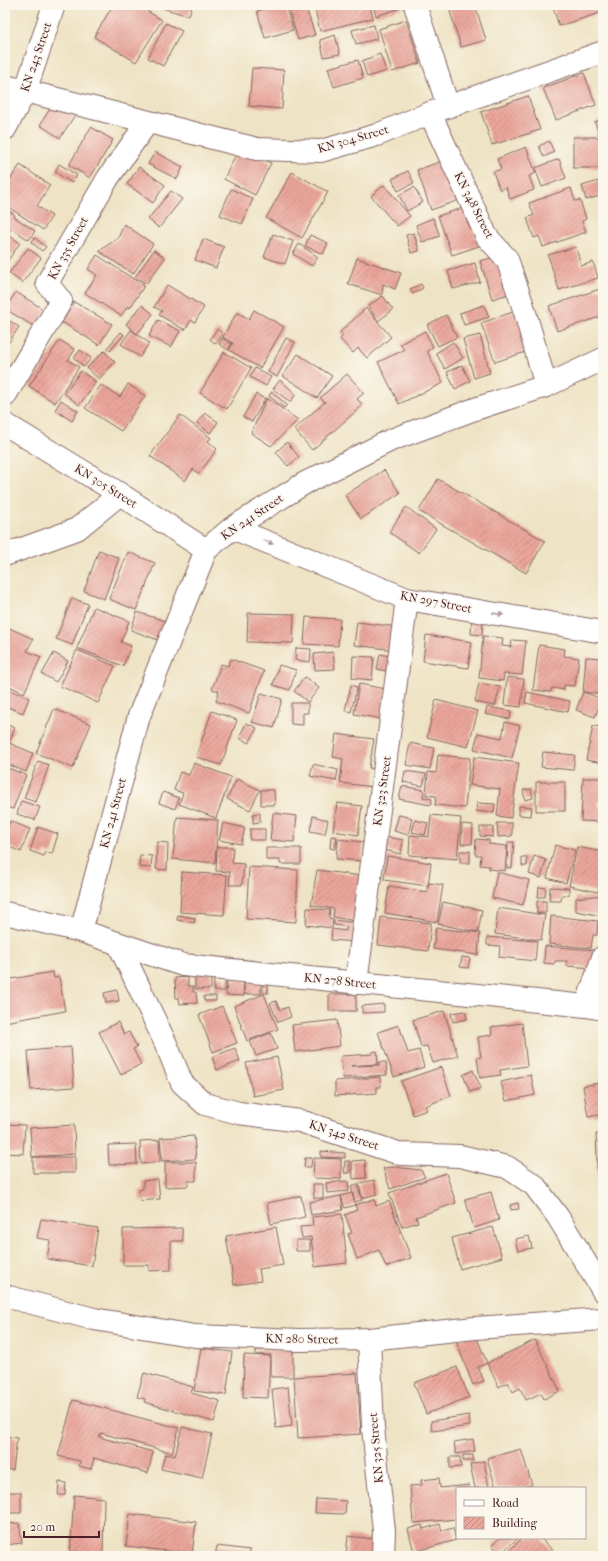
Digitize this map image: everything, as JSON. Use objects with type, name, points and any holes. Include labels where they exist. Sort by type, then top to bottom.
[{"type":"street","name":"KN 243 Street","points":[[5,129],[15,89],[54,5]]},
{"type":"street","name":"KN 348 Street","points":[[415,5],[439,110],[487,237],[507,259],[524,309],[546,386]]},
{"type":"street","name":"KN 304 Street","points":[[15,89],[147,123],[257,149],[321,151],[376,135],[439,110],[603,52]]},
{"type":"street","name":"KN 335 Street","points":[[5,396],[61,301],[47,283],[108,178],[147,123]]},
{"type":"street","name":"KN 241 Street","points":[[81,931],[139,716],[206,550],[232,528],[306,483],[391,440],[475,409],[546,386],[603,359]]},
{"type":"street","name":"KN 305 Street","points":[[5,424],[120,494],[206,550]]},
{"type":"street","points":[[5,555],[77,529],[120,494]]},
{"type":"street","name":"KN 297 Street","points":[[232,528],[407,599],[603,632]]},
{"type":"street","name":"KN 323 Street","points":[[356,983],[407,599]]},
{"type":"street","name":"KN 278 Street","points":[[5,913],[81,931],[119,945],[183,965],[594,1008]]},
{"type":"street","name":"KN 342 Street","points":[[119,945],[166,1044],[182,1083],[205,1104],[239,1113],[300,1121],[402,1154],[460,1156],[507,1167],[534,1185],[558,1217],[603,1291]]},
{"type":"street","points":[[594,1008],[603,957]]},
{"type":"street","name":"KN 280 Street","points":[[5,1296],[94,1319],[195,1336],[299,1340],[370,1339],[475,1328],[603,1319]]},
{"type":"street","name":"KN 325 Street","points":[[370,1339],[373,1428],[384,1531],[383,1556]]},
{"type":"building","points":[[113,5],[137,5],[162,20],[136,62],[94,37]]},
{"type":"building","points":[[159,5],[192,5],[189,16],[159,7]]},
{"type":"building","points":[[268,5],[285,5],[293,30],[265,38],[257,11],[268,8]]},
{"type":"building","points":[[287,5],[305,5],[315,35],[298,40]]},
{"type":"building","points":[[314,5],[370,5],[373,18],[320,31]]},
{"type":"building","points":[[373,5],[400,5],[401,8],[376,16]]},
{"type":"building","points":[[448,5],[475,5],[486,40],[461,47]]},
{"type":"building","points":[[559,5],[602,5],[603,12],[559,26],[553,7]]},
{"type":"building","points":[[406,20],[420,63],[392,72],[379,29]]},
{"type":"building","points":[[166,23],[182,31],[163,66],[148,58]]},
{"type":"building","points":[[374,25],[377,39],[356,44],[352,30]]},
{"type":"building","points":[[335,35],[340,54],[324,57],[320,40]]},
{"type":"building","points":[[380,54],[386,71],[367,77],[362,61]]},
{"type":"building","points":[[358,60],[363,78],[334,87],[328,68]]},
{"type":"building","points":[[252,68],[284,70],[282,109],[249,106]]},
{"type":"building","points":[[584,73],[596,105],[556,120],[543,88]]},
{"type":"building","points":[[528,96],[540,130],[492,145],[481,112]]},
{"type":"building","points":[[54,102],[75,115],[60,138],[40,125]]},
{"type":"building","points":[[603,119],[603,133],[599,135],[595,122]]},
{"type":"building","points":[[91,127],[113,140],[90,178],[69,165]]},
{"type":"building","points":[[573,137],[600,137],[600,168],[573,168]]},
{"type":"building","points":[[549,141],[554,152],[544,157],[539,146]]},
{"type":"building","points":[[526,147],[536,173],[529,176],[534,190],[510,199],[506,187],[500,190],[493,172],[501,169],[497,159]]},
{"type":"building","points":[[239,148],[271,163],[255,195],[224,179]]},
{"type":"building","points":[[155,152],[183,167],[177,179],[148,164]]},
{"type":"building","points":[[448,159],[462,199],[431,210],[417,170]]},
{"type":"building","points":[[559,159],[566,178],[542,187],[535,168]]},
{"type":"building","points":[[59,164],[77,175],[72,183],[55,172]]},
{"type":"building","points":[[20,165],[50,185],[37,206],[52,216],[43,230],[5,205],[5,187]]},
{"type":"building","points":[[139,167],[165,185],[153,203],[127,184]]},
{"type":"building","points":[[408,171],[414,183],[398,191],[392,179]]},
{"type":"building","points":[[292,172],[328,192],[302,238],[266,218]]},
{"type":"building","points":[[602,180],[603,195],[586,200],[582,186]]},
{"type":"building","points":[[384,185],[410,216],[397,226],[371,196]]},
{"type":"building","points":[[414,187],[423,202],[407,211],[399,195]]},
{"type":"building","points":[[571,188],[575,201],[580,200],[586,219],[582,221],[586,232],[543,247],[539,236],[534,238],[527,218],[534,215],[529,203]]},
{"type":"building","points":[[231,189],[253,199],[242,224],[220,215]]},
{"type":"building","points":[[171,191],[182,199],[159,228],[148,219]]},
{"type":"building","points":[[466,207],[479,246],[452,255],[438,216]]},
{"type":"building","points":[[5,208],[15,215],[14,217],[35,231],[29,240],[11,228],[7,234],[20,243],[6,263]]},
{"type":"building","points":[[433,218],[440,236],[422,242],[416,225]]},
{"type":"building","points":[[124,224],[153,244],[133,274],[99,251],[118,238]]},
{"type":"building","points":[[414,233],[419,251],[411,253],[406,235]]},
{"type":"building","points":[[273,234],[293,241],[285,264],[264,257]]},
{"type":"building","points":[[310,235],[328,243],[323,254],[305,246]]},
{"type":"building","points":[[35,238],[46,247],[42,251],[31,242]]},
{"type":"building","points":[[203,239],[224,247],[216,268],[195,260]]},
{"type":"building","points":[[299,244],[318,257],[312,266],[293,254]]},
{"type":"building","points":[[576,247],[581,266],[593,262],[598,278],[559,290],[548,255]]},
{"type":"building","points":[[28,248],[41,258],[22,283],[9,273]]},
{"type":"building","points":[[154,250],[165,258],[146,284],[135,277]]},
{"type":"building","points":[[97,255],[144,286],[130,308],[128,306],[121,316],[85,293],[97,275],[88,269]]},
{"type":"building","points":[[498,256],[509,294],[492,299],[480,261]]},
{"type":"building","points":[[357,258],[401,273],[395,289],[383,284],[382,295],[348,284]]},
{"type":"building","points":[[475,263],[480,282],[453,289],[448,271]]},
{"type":"building","points":[[421,284],[423,288],[413,294],[410,289]]},
{"type":"building","points":[[167,285],[204,307],[195,322],[191,320],[185,330],[159,315],[162,311],[154,307]]},
{"type":"building","points":[[603,288],[603,316],[557,331],[549,306]]},
{"type":"building","points":[[16,292],[46,311],[35,327],[5,309]]},
{"type":"building","points":[[383,296],[393,310],[378,321],[368,306]]},
{"type":"building","points":[[74,302],[112,324],[99,345],[62,322]]},
{"type":"building","points":[[142,305],[153,314],[137,334],[126,324]]},
{"type":"building","points":[[484,305],[489,317],[464,325],[460,313]]},
{"type":"building","points":[[366,308],[391,337],[367,358],[358,348],[353,353],[340,339],[343,336],[340,332]]},
{"type":"building","points":[[254,310],[284,327],[260,368],[229,350],[233,343],[223,337],[237,312],[249,319]]},
{"type":"building","points":[[519,310],[532,350],[495,362],[481,323]]},
{"type":"building","points":[[446,315],[457,337],[438,346],[427,325]]},
{"type":"building","points":[[5,318],[19,327],[5,348]]},
{"type":"building","points":[[158,320],[180,331],[171,347],[149,336]]},
{"type":"building","points":[[217,329],[223,334],[216,344],[210,339]]},
{"type":"building","points":[[131,330],[149,343],[140,357],[121,344]]},
{"type":"building","points":[[425,331],[433,347],[427,351],[443,383],[399,404],[378,362],[404,350],[400,344]]},
{"type":"building","points":[[121,332],[124,335],[110,351],[107,348]]},
{"type":"building","points":[[480,335],[490,373],[474,378],[463,339]]},
{"type":"building","points":[[222,338],[232,344],[228,350],[219,344]]},
{"type":"building","points":[[286,338],[295,342],[277,377],[268,372]]},
{"type":"building","points":[[60,340],[75,350],[68,360],[79,367],[55,403],[29,386]]},
{"type":"building","points":[[453,342],[463,358],[445,369],[436,353]]},
{"type":"building","points":[[80,350],[91,358],[84,367],[74,358]]},
{"type":"building","points":[[104,351],[115,362],[99,379],[87,368]]},
{"type":"building","points":[[224,352],[251,368],[227,409],[200,393]]},
{"type":"building","points":[[298,354],[332,376],[317,398],[283,376]]},
{"type":"building","points":[[462,365],[470,381],[455,389],[447,372]]},
{"type":"building","points":[[255,368],[271,377],[266,386],[250,377]]},
{"type":"building","points":[[81,371],[96,382],[79,405],[64,393]]},
{"type":"building","points":[[347,374],[364,393],[357,399],[363,405],[312,450],[294,429],[325,402],[320,398]]},
{"type":"building","points":[[280,380],[296,394],[290,402],[273,389]]},
{"type":"building","points":[[128,384],[145,396],[121,431],[85,408],[101,385],[120,397]]},
{"type":"building","points":[[272,392],[287,405],[284,408],[269,396]]},
{"type":"building","points":[[256,394],[265,399],[252,422],[243,417]]},
{"type":"building","points":[[267,398],[298,420],[271,446],[251,433]]},
{"type":"building","points":[[61,400],[78,411],[72,421],[55,410]]},
{"type":"building","points":[[205,413],[218,422],[210,433],[197,423]]},
{"type":"building","points":[[180,415],[211,438],[208,441],[217,449],[199,474],[193,469],[185,481],[150,456]]},
{"type":"building","points":[[287,442],[299,457],[288,466],[276,452]]},
{"type":"building","points":[[384,470],[400,493],[361,519],[345,495]]},
{"type":"building","points":[[438,479],[545,541],[526,573],[419,511]]},
{"type":"building","points":[[406,507],[436,529],[419,553],[389,532]]},
{"type":"building","points":[[99,550],[119,558],[104,599],[84,591]]},
{"type":"building","points":[[128,552],[155,563],[136,610],[109,599]]},
{"type":"building","points":[[72,598],[88,604],[72,645],[56,639]]},
{"type":"building","points":[[94,607],[129,621],[121,642],[131,646],[123,666],[77,648]]},
{"type":"building","points":[[137,612],[165,621],[158,640],[131,630]]},
{"type":"building","points":[[248,613],[294,614],[293,643],[247,642]]},
{"type":"building","points":[[306,617],[340,619],[338,646],[304,644]]},
{"type":"building","points":[[472,619],[483,619],[482,635],[471,634]]},
{"type":"building","points":[[357,622],[399,627],[395,650],[354,645]]},
{"type":"building","points":[[5,626],[33,639],[27,651],[41,657],[24,693],[5,684]]},
{"type":"building","points":[[426,635],[472,642],[468,668],[423,661]]},
{"type":"building","points":[[483,636],[503,638],[502,646],[511,647],[512,640],[526,641],[522,675],[504,674],[503,681],[479,678]]},
{"type":"building","points":[[539,645],[565,649],[564,656],[579,658],[575,686],[564,685],[564,690],[552,688],[551,692],[533,690]]},
{"type":"building","points":[[296,648],[311,649],[310,662],[295,660]]},
{"type":"building","points":[[77,650],[115,666],[98,703],[60,686]]},
{"type":"building","points":[[333,652],[335,669],[315,670],[314,654]]},
{"type":"building","points":[[54,653],[68,661],[56,682],[42,674]]},
{"type":"building","points":[[380,654],[394,657],[391,672],[377,669]]},
{"type":"building","points":[[353,656],[374,657],[372,680],[352,678]]},
{"type":"building","points":[[586,657],[603,658],[603,694],[583,692]]},
{"type":"building","points":[[231,659],[264,671],[249,713],[216,701],[219,691],[212,689],[221,664],[228,666]]},
{"type":"building","points":[[279,665],[296,670],[290,690],[273,685]]},
{"type":"building","points":[[305,677],[319,688],[308,702],[294,691]]},
{"type":"building","points":[[507,677],[524,679],[521,707],[504,705]]},
{"type":"building","points":[[479,683],[500,687],[495,706],[475,702]]},
{"type":"building","points":[[359,684],[386,689],[381,719],[354,714]]},
{"type":"building","points":[[351,685],[357,687],[351,712],[345,710]]},
{"type":"building","points":[[5,688],[29,698],[23,713],[5,706]]},
{"type":"building","points":[[527,692],[570,701],[568,712],[525,703]]},
{"type":"building","points":[[583,692],[602,699],[595,717],[576,710]]},
{"type":"building","points":[[261,693],[282,699],[274,728],[252,722]]},
{"type":"building","points":[[436,700],[478,711],[468,747],[427,737]]},
{"type":"building","points":[[291,703],[308,703],[308,713],[303,713],[303,725],[291,724]]},
{"type":"building","points":[[487,707],[511,711],[510,719],[485,714]]},
{"type":"building","points":[[54,709],[91,724],[73,768],[36,753]]},
{"type":"building","points":[[212,711],[237,720],[221,765],[196,757]]},
{"type":"building","points":[[505,722],[520,726],[512,758],[474,749],[478,733],[502,738]]},
{"type":"building","points":[[246,723],[257,728],[249,743],[239,738]]},
{"type":"building","points":[[5,724],[15,728],[9,743],[33,753],[26,772],[5,763]]},
{"type":"building","points":[[593,726],[603,727],[603,763],[586,760]]},
{"type":"building","points":[[336,734],[374,739],[369,768],[376,769],[374,787],[340,783],[343,759],[333,757]]},
{"type":"building","points":[[410,743],[434,748],[430,769],[406,765]]},
{"type":"building","points":[[543,752],[575,755],[573,770],[541,767]]},
{"type":"building","points":[[438,755],[470,758],[465,808],[435,805],[436,796],[426,795],[428,772],[436,773]]},
{"type":"building","points":[[474,757],[519,763],[511,818],[497,816],[500,789],[470,785]]},
{"type":"building","points":[[38,761],[49,765],[36,802],[24,798]]},
{"type":"building","points":[[194,763],[231,777],[216,818],[179,804],[183,793],[174,790],[180,772],[189,775]]},
{"type":"building","points":[[313,764],[338,770],[336,781],[310,776]]},
{"type":"building","points":[[5,767],[26,775],[13,809],[5,807]]},
{"type":"building","points":[[405,771],[426,774],[423,786],[403,782]]},
{"type":"building","points":[[583,778],[603,778],[603,800],[599,799],[599,808],[603,808],[603,822],[581,821]]},
{"type":"building","points":[[237,779],[260,790],[250,810],[227,799]]},
{"type":"building","points":[[536,782],[565,782],[565,811],[536,811]]},
{"type":"building","points":[[402,786],[424,790],[423,797],[432,799],[431,805],[399,799]]},
{"type":"building","points":[[531,789],[533,798],[525,800],[523,790]]},
{"type":"building","points":[[261,790],[274,790],[275,805],[261,805]]},
{"type":"building","points":[[163,792],[179,798],[175,809],[159,803]]},
{"type":"building","points":[[21,801],[40,807],[35,820],[17,814]]},
{"type":"building","points":[[337,803],[362,806],[358,835],[333,831]]},
{"type":"building","points":[[477,803],[495,804],[494,813],[476,811]]},
{"type":"building","points":[[519,806],[532,807],[531,816],[519,815]]},
{"type":"building","points":[[260,813],[260,822],[253,823],[253,814]]},
{"type":"building","points":[[273,813],[297,816],[294,842],[270,840]]},
{"type":"building","points":[[399,815],[412,818],[408,835],[394,831]]},
{"type":"building","points":[[431,815],[461,818],[457,859],[409,855],[410,835],[429,837]]},
{"type":"building","points":[[313,816],[328,820],[325,834],[310,831]]},
{"type":"building","points":[[177,817],[218,820],[215,863],[173,859]]},
{"type":"building","points":[[415,820],[428,823],[425,835],[412,832]]},
{"type":"building","points":[[10,821],[30,829],[21,852],[5,845],[5,835]]},
{"type":"building","points":[[223,823],[245,828],[241,844],[219,840]]},
{"type":"building","points":[[497,823],[512,823],[512,836],[498,837]]},
{"type":"building","points":[[462,824],[473,825],[472,844],[461,844]]},
{"type":"building","points":[[38,827],[58,834],[52,854],[45,852],[44,856],[30,851]]},
{"type":"building","points":[[480,827],[493,827],[493,837],[480,836]]},
{"type":"building","points":[[250,829],[265,829],[265,840],[250,840]]},
{"type":"building","points":[[331,836],[337,837],[335,849],[330,848]]},
{"type":"building","points":[[387,837],[403,840],[401,854],[384,850]]},
{"type":"building","points":[[338,839],[363,842],[362,861],[336,859]]},
{"type":"building","points":[[476,839],[489,840],[489,844],[507,846],[505,871],[489,869],[489,866],[480,865],[481,855],[475,855]]},
{"type":"building","points":[[157,842],[168,843],[167,870],[156,869]]},
{"type":"building","points":[[508,842],[514,842],[512,868],[507,868]]},
{"type":"building","points":[[555,845],[575,850],[566,883],[547,878]]},
{"type":"building","points":[[217,847],[233,847],[232,863],[244,864],[242,885],[229,885],[230,872],[216,871]]},
{"type":"building","points":[[577,847],[603,852],[603,875],[601,875],[598,892],[569,886]]},
{"type":"building","points":[[266,848],[301,848],[301,864],[280,864],[280,860],[266,860]]},
{"type":"building","points":[[460,851],[470,851],[470,863],[460,863]]},
{"type":"building","points":[[140,855],[152,856],[151,868],[139,867]]},
{"type":"building","points":[[387,856],[431,863],[428,886],[384,880]]},
{"type":"building","points":[[534,856],[546,860],[541,878],[529,874]]},
{"type":"building","points":[[522,857],[527,857],[527,866],[522,866]]},
{"type":"building","points":[[249,867],[298,870],[296,922],[246,919]]},
{"type":"building","points":[[317,870],[368,877],[361,922],[333,917],[334,909],[311,905]]},
{"type":"building","points":[[182,872],[227,875],[224,915],[180,912]]},
{"type":"building","points":[[497,872],[529,880],[523,905],[492,898]]},
{"type":"building","points":[[429,883],[443,885],[437,922],[385,913],[389,886],[427,892]]},
{"type":"building","points":[[539,887],[546,888],[545,897],[538,897]]},
{"type":"building","points":[[550,887],[569,888],[569,895],[562,895],[561,901],[549,901]]},
{"type":"building","points":[[603,895],[602,916],[576,911],[576,898]]},
{"type":"building","points":[[537,901],[546,901],[546,913],[537,913]]},
{"type":"building","points":[[443,902],[482,910],[478,932],[438,924]]},
{"type":"building","points":[[307,908],[330,910],[329,918],[333,919],[332,928],[306,925]]},
{"type":"building","points":[[498,908],[545,915],[541,940],[495,934]]},
{"type":"building","points":[[178,915],[195,918],[194,923],[177,920]]},
{"type":"building","points":[[551,916],[598,921],[597,935],[593,935],[591,948],[549,944]]},
{"type":"building","points":[[381,917],[431,923],[428,951],[378,945]]},
{"type":"building","points":[[334,920],[357,923],[355,942],[331,940],[332,929],[346,931],[347,927],[334,925]]},
{"type":"building","points":[[436,928],[480,933],[478,955],[433,949]]},
{"type":"building","points":[[487,937],[537,941],[535,961],[499,957],[500,946],[487,945]]},
{"type":"building","points":[[545,946],[594,950],[593,968],[567,966],[567,961],[555,961],[554,964],[544,963]]},
{"type":"building","points":[[462,957],[470,958],[468,968],[460,967]]},
{"type":"building","points":[[53,972],[54,978],[59,977],[65,1011],[5,1022],[5,980]]},
{"type":"building","points":[[195,973],[211,973],[211,989],[195,989]]},
{"type":"building","points":[[188,977],[188,986],[193,986],[193,992],[196,992],[197,1003],[180,1004],[179,998],[176,998],[175,978]]},
{"type":"building","points":[[214,977],[225,977],[225,991],[214,991]]},
{"type":"building","points":[[227,979],[244,980],[244,996],[226,995]]},
{"type":"building","points":[[244,982],[261,982],[261,994],[244,994]]},
{"type":"building","points":[[263,982],[268,982],[268,993],[263,993]]},
{"type":"building","points":[[117,990],[119,1001],[106,1003],[104,993]]},
{"type":"building","points":[[264,994],[278,1029],[247,1041],[234,1006]]},
{"type":"building","points":[[329,994],[356,994],[356,1011],[329,1011]]},
{"type":"building","points":[[204,996],[216,996],[216,1001],[204,1001]]},
{"type":"building","points":[[276,1001],[280,1010],[288,1007],[291,1017],[278,1022],[270,1003]]},
{"type":"building","points":[[384,1004],[384,1012],[362,1013],[362,1006]]},
{"type":"building","points":[[222,1006],[237,1043],[213,1052],[199,1015]]},
{"type":"building","points":[[444,1011],[458,1056],[433,1063],[427,1046],[421,1047],[413,1020]]},
{"type":"building","points":[[465,1011],[467,1019],[453,1022],[451,1013]]},
{"type":"building","points":[[337,1020],[340,1046],[295,1052],[292,1025]]},
{"type":"building","points":[[118,1022],[124,1034],[129,1032],[137,1047],[133,1049],[141,1064],[121,1075],[99,1032]]},
{"type":"building","points":[[522,1023],[527,1066],[500,1070],[501,1075],[480,1078],[477,1058],[481,1057],[478,1037],[492,1035],[491,1027]]},
{"type":"building","points":[[399,1025],[408,1053],[419,1050],[424,1067],[394,1077],[378,1032]]},
{"type":"building","points":[[271,1033],[277,1049],[256,1056],[250,1041]]},
{"type":"building","points":[[71,1047],[74,1087],[31,1090],[28,1051]]},
{"type":"building","points":[[235,1048],[240,1061],[217,1070],[212,1057]]},
{"type":"building","points":[[377,1051],[378,1064],[351,1066],[379,1065],[379,1062],[386,1062],[387,1075],[343,1078],[341,1056],[372,1054],[372,1052]]},
{"type":"building","points":[[277,1057],[284,1090],[253,1096],[246,1063]]},
{"type":"building","points":[[441,1067],[451,1096],[425,1106],[427,1110],[413,1115],[401,1081]]},
{"type":"building","points":[[473,1070],[481,1088],[470,1092],[463,1075]]},
{"type":"building","points":[[531,1075],[535,1095],[506,1101],[501,1082]]},
{"type":"building","points":[[380,1077],[381,1087],[377,1087],[377,1093],[335,1096],[335,1081]]},
{"type":"building","points":[[603,1082],[603,1114],[588,1117],[583,1086]]},
{"type":"building","points":[[5,1124],[25,1125],[23,1154],[5,1153]]},
{"type":"building","points":[[74,1125],[75,1154],[32,1157],[30,1128]]},
{"type":"building","points":[[596,1134],[603,1134],[603,1186],[598,1186]]},
{"type":"building","points":[[194,1136],[196,1159],[162,1161],[160,1138]]},
{"type":"building","points":[[159,1140],[160,1162],[141,1164],[140,1141]]},
{"type":"building","points":[[136,1144],[137,1164],[109,1165],[108,1145]]},
{"type":"building","points":[[321,1151],[345,1153],[345,1158],[321,1157]]},
{"type":"building","points":[[33,1157],[75,1157],[75,1173],[33,1173]]},
{"type":"building","points":[[305,1158],[312,1158],[311,1167],[304,1167]]},
{"type":"building","points":[[314,1158],[341,1159],[341,1179],[313,1178]]},
{"type":"building","points":[[365,1160],[366,1178],[353,1179],[352,1161]]},
{"type":"building","points":[[345,1161],[350,1161],[350,1173],[344,1173]]},
{"type":"building","points":[[165,1162],[196,1162],[196,1181],[188,1181],[188,1186],[165,1187]]},
{"type":"building","points":[[395,1167],[421,1170],[425,1177],[390,1189],[383,1168]]},
{"type":"building","points":[[446,1173],[456,1203],[416,1217],[418,1222],[402,1227],[389,1193]]},
{"type":"building","points":[[158,1179],[160,1199],[140,1201],[139,1190],[143,1189],[143,1181]]},
{"type":"building","points":[[374,1180],[377,1194],[362,1198],[359,1183]]},
{"type":"building","points":[[348,1181],[349,1191],[327,1193],[326,1183]]},
{"type":"building","points":[[313,1184],[323,1184],[323,1198],[314,1198]]},
{"type":"building","points":[[357,1184],[362,1200],[355,1202],[351,1186]]},
{"type":"building","points":[[491,1192],[499,1220],[474,1228],[465,1199]]},
{"type":"building","points":[[352,1193],[355,1205],[345,1208],[341,1196]]},
{"type":"building","points":[[301,1196],[305,1217],[271,1224],[267,1203]]},
{"type":"building","points":[[341,1196],[343,1210],[311,1215],[309,1202]]},
{"type":"building","points":[[374,1199],[376,1206],[389,1201],[411,1258],[386,1267],[379,1250],[357,1259],[348,1234],[352,1233],[345,1215],[357,1210],[355,1205]]},
{"type":"building","points":[[518,1203],[519,1209],[511,1210],[510,1205]]},
{"type":"building","points":[[342,1214],[347,1263],[315,1267],[311,1237],[302,1238],[300,1227],[313,1226],[312,1217]]},
{"type":"building","points":[[41,1219],[98,1228],[92,1266],[47,1259],[50,1240],[37,1238]]},
{"type":"building","points":[[276,1227],[283,1265],[259,1269],[261,1281],[234,1285],[226,1236]]},
{"type":"building","points":[[493,1227],[502,1257],[460,1269],[452,1238]]},
{"type":"building","points":[[182,1228],[183,1241],[171,1241],[171,1270],[149,1271],[149,1265],[123,1265],[123,1229]]},
{"type":"building","points":[[529,1236],[532,1248],[518,1251],[515,1239]]},
{"type":"building","points":[[296,1240],[310,1240],[310,1251],[296,1251]]},
{"type":"building","points":[[475,1333],[487,1363],[478,1367],[484,1381],[473,1385],[456,1341]]},
{"type":"building","points":[[535,1340],[560,1391],[544,1399],[541,1393],[526,1400],[520,1388],[513,1392],[508,1382],[499,1387],[487,1363]]},
{"type":"building","points":[[201,1348],[232,1352],[226,1395],[194,1391]]},
{"type":"building","points":[[256,1350],[293,1350],[293,1377],[271,1377],[271,1355],[256,1355]]},
{"type":"building","points":[[244,1355],[270,1356],[268,1398],[243,1397]]},
{"type":"building","points":[[457,1367],[469,1397],[426,1414],[414,1383]]},
{"type":"building","points":[[144,1373],[193,1387],[191,1393],[220,1401],[214,1422],[144,1402],[145,1399],[137,1397]]},
{"type":"building","points":[[357,1373],[361,1434],[298,1438],[294,1377]]},
{"type":"building","points":[[288,1387],[292,1426],[276,1428],[272,1389]]},
{"type":"building","points":[[73,1400],[179,1428],[172,1453],[101,1433],[99,1437],[153,1452],[148,1473],[94,1458],[91,1469],[79,1466],[80,1461],[58,1456]]},
{"type":"building","points":[[469,1415],[470,1426],[432,1431],[431,1421]]},
{"type":"building","points":[[182,1427],[212,1434],[202,1478],[161,1469],[165,1454],[175,1456]]},
{"type":"building","points":[[5,1436],[17,1438],[13,1470],[5,1469]]},
{"type":"building","points":[[473,1439],[475,1451],[456,1454],[454,1442]]},
{"type":"building","points":[[521,1449],[532,1485],[524,1487],[496,1487],[487,1458]]},
{"type":"building","points":[[463,1455],[473,1455],[473,1461],[463,1461]]},
{"type":"building","points":[[450,1457],[460,1457],[461,1467],[450,1468]]},
{"type":"building","points":[[484,1461],[489,1487],[475,1487],[470,1464]]},
{"type":"building","points":[[439,1478],[440,1488],[469,1485],[469,1487],[456,1487],[456,1519],[413,1523],[410,1486],[422,1485],[421,1480]]},
{"type":"building","points":[[59,1482],[66,1483],[65,1495],[58,1495]]},
{"type":"building","points":[[5,1492],[21,1492],[21,1513],[5,1513]]},
{"type":"building","points":[[74,1495],[104,1498],[103,1556],[70,1556]]},
{"type":"building","points":[[316,1499],[346,1501],[345,1514],[315,1513]]},
{"type":"building","points":[[130,1514],[196,1522],[192,1554],[126,1546]]},
{"type":"building","points":[[19,1523],[22,1543],[5,1545],[5,1524]]},
{"type":"building","points":[[440,1524],[442,1531],[453,1528],[456,1540],[414,1552],[408,1529],[422,1525],[423,1529]]},
{"type":"building","points":[[348,1536],[382,1540],[380,1556],[346,1556]]},
{"type":"building","points":[[499,1539],[517,1539],[500,1554],[492,1545]]},
{"type":"building","points":[[521,1539],[541,1539],[559,1556],[504,1556]]},
{"type":"building","points":[[217,1546],[250,1550],[249,1556],[215,1556]]}]
